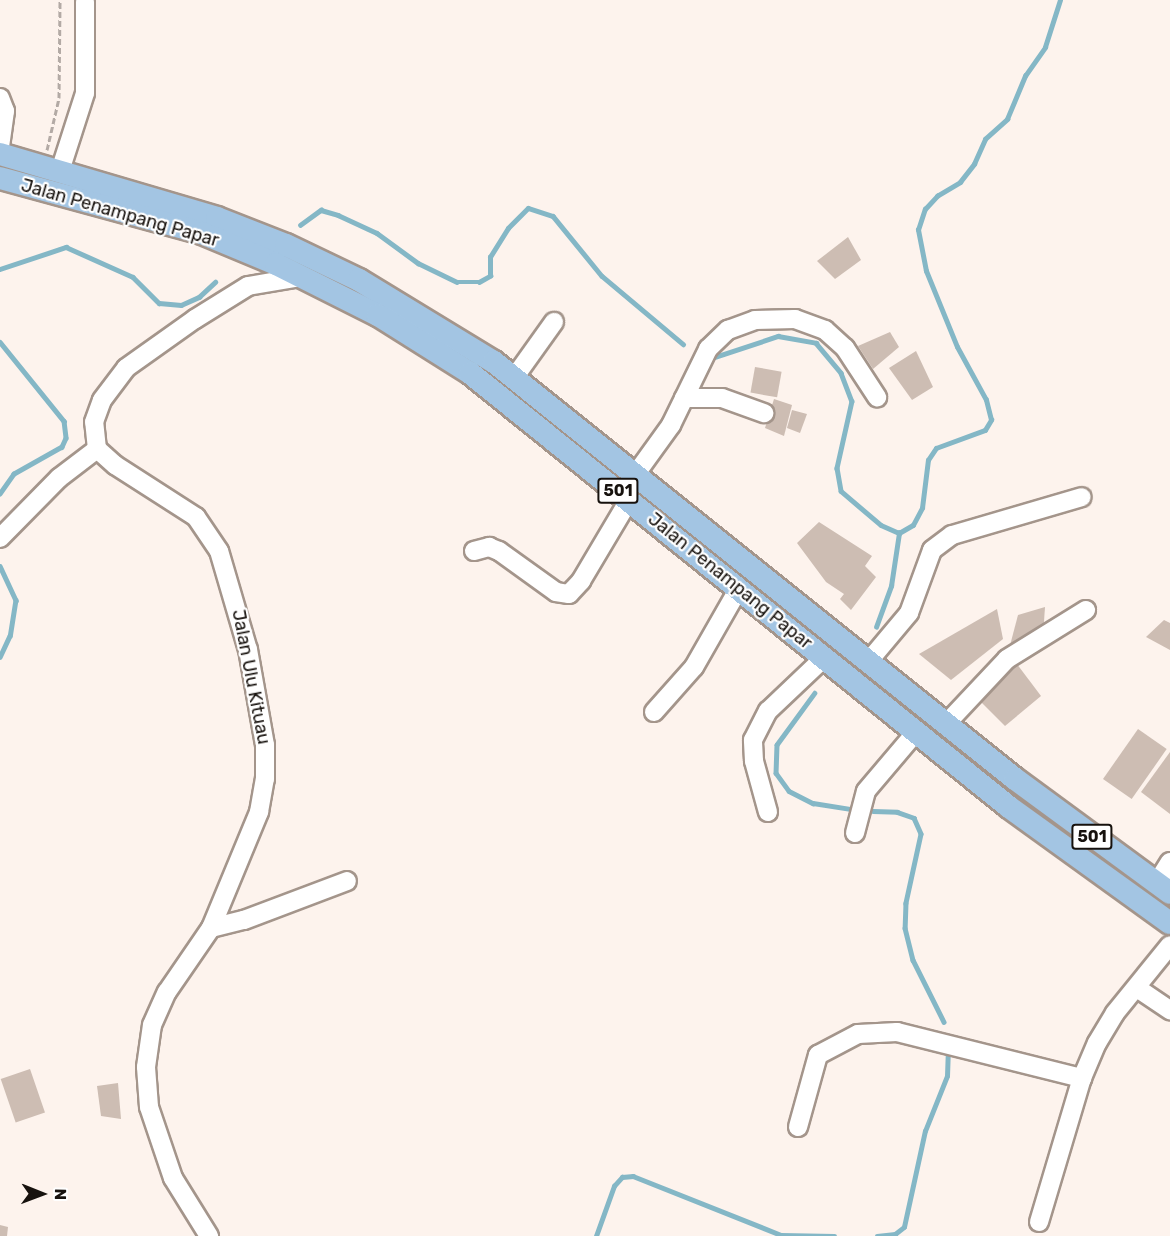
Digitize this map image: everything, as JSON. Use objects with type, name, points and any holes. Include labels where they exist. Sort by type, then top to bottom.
[{"type":"main road","name":"Jalan Penampang Papar","points":[[0,154],[217,218],[286,245],[402,305],[514,378],[946,724],[1163,889]]},
{"type":"main road","name":"Jalan Penampang Papar","points":[[0,178],[202,233],[301,277],[378,315],[470,373],[1009,807],[1170,923]]},
{"type":"main road","points":[[891,680],[884,690],[897,716]]},
{"type":"street","points":[[51,169],[85,93],[85,2]]},
{"type":"street","points":[[0,98],[5,111],[0,145]]},
{"type":"street","points":[[247,252],[255,267],[248,286]]},
{"type":"street","points":[[2,536],[59,478],[97,449],[94,433],[97,409],[126,368],[248,286],[301,277]]},
{"type":"street","points":[[635,476],[670,425],[708,349],[728,330],[755,320],[795,319],[825,330],[845,348],[877,397]]},
{"type":"street","points":[[514,378],[554,322]]},
{"type":"street","points":[[684,398],[722,398],[764,413]]},
{"type":"street","name":"Jalan Ulu Kituau","points":[[97,449],[115,465],[196,517],[219,551],[248,650],[265,745],[265,779],[259,812],[211,928],[166,992],[152,1025],[146,1067],[149,1107],[173,1178],[209,1236]]},
{"type":"street","points":[[868,662],[909,613],[932,550],[952,535],[1082,497]]},
{"type":"street","points":[[474,551],[489,547],[499,551],[556,592],[568,594],[581,581],[629,500]]},
{"type":"street","points":[[654,712],[694,667],[739,588]]},
{"type":"street","points":[[946,724],[1007,659],[1086,610]]},
{"type":"street","points":[[768,812],[754,761],[753,740],[768,711],[825,657]]},
{"type":"street","points":[[855,833],[866,791],[916,732]]},
{"type":"street","points":[[1163,889],[1170,862]]},
{"type":"street","points":[[211,928],[244,920],[347,880]]},
{"type":"street","points":[[1039,1222],[1082,1078],[1115,1013],[1170,945]]},
{"type":"street","points":[[1137,988],[1170,1010]]},
{"type":"street","points":[[798,1126],[818,1055],[858,1034],[897,1032],[1082,1078]]},
{"type":"path","points":[[51,169],[60,98],[60,0]]},
{"type":"building","points":[[848,237],[861,260],[835,279],[817,261]]},
{"type":"building","points":[[890,332],[899,347],[873,369],[858,346]]},
{"type":"building","points":[[916,351],[933,387],[912,400],[889,368]]},
{"type":"building","points":[[755,367],[782,372],[777,397],[750,393]]},
{"type":"building","points":[[774,399],[792,405],[784,436],[765,428]]},
{"type":"building","points":[[792,410],[807,414],[800,433],[787,428]]},
{"type":"building","points":[[819,522],[872,556],[865,566],[876,577],[851,610],[840,599],[844,594],[826,582],[797,543]]},
{"type":"building","points":[[1045,607],[1043,636],[1008,653],[1018,615]]},
{"type":"building","points":[[997,609],[1003,639],[951,680],[919,654]]},
{"type":"building","points":[[1164,620],[1170,623],[1170,650],[1146,637]]},
{"type":"building","points":[[1014,660],[1041,696],[1005,726],[976,697]]},
{"type":"building","points":[[1138,729],[1167,749],[1132,799],[1103,779]]},
{"type":"building","points":[[1170,752],[1170,814],[1141,792]]},
{"type":"building","points":[[30,1069],[45,1112],[16,1123],[1,1079]]},
{"type":"building","points":[[118,1083],[121,1119],[101,1116],[97,1086]]},
{"type":"building","points":[[0,1225],[8,1227],[7,1236],[0,1236]]},
{"type":"waterway","points":[[712,358],[778,336],[816,343],[841,373],[852,401],[837,468],[841,491],[881,525],[899,533],[913,525],[922,508],[928,460],[936,448],[985,430],[991,420],[986,400],[957,347],[926,271],[918,230],[925,209],[937,196],[960,182],[974,164],[985,139],[1007,119],[1025,76],[1045,47],[1060,0]]},
{"type":"waterway","points":[[300,225],[321,210],[338,215],[377,233],[418,263],[457,282],[479,282],[490,276],[490,257],[508,228],[528,208],[553,216],[602,276],[683,344]]},
{"type":"waterway","points":[[0,269],[66,247],[133,277],[159,303],[181,305],[199,297],[215,282]]},
{"type":"waterway","points":[[0,342],[64,421],[66,438],[62,447],[14,474],[0,494]]},
{"type":"waterway","points":[[876,627],[891,586],[899,533]]},
{"type":"waterway","points":[[0,566],[16,600],[10,636],[0,657]]},
{"type":"waterway","points":[[815,693],[777,745],[776,773],[789,791],[813,803],[850,809]]},
{"type":"waterway","points":[[873,811],[897,812],[914,818],[921,834],[906,903],[905,928],[913,960],[944,1022]]},
{"type":"waterway","points":[[877,1236],[895,1234],[904,1227],[925,1131],[947,1076],[948,1051]]},
{"type":"waterway","points":[[596,1236],[614,1186],[622,1177],[633,1176],[781,1235],[834,1236]]}]
